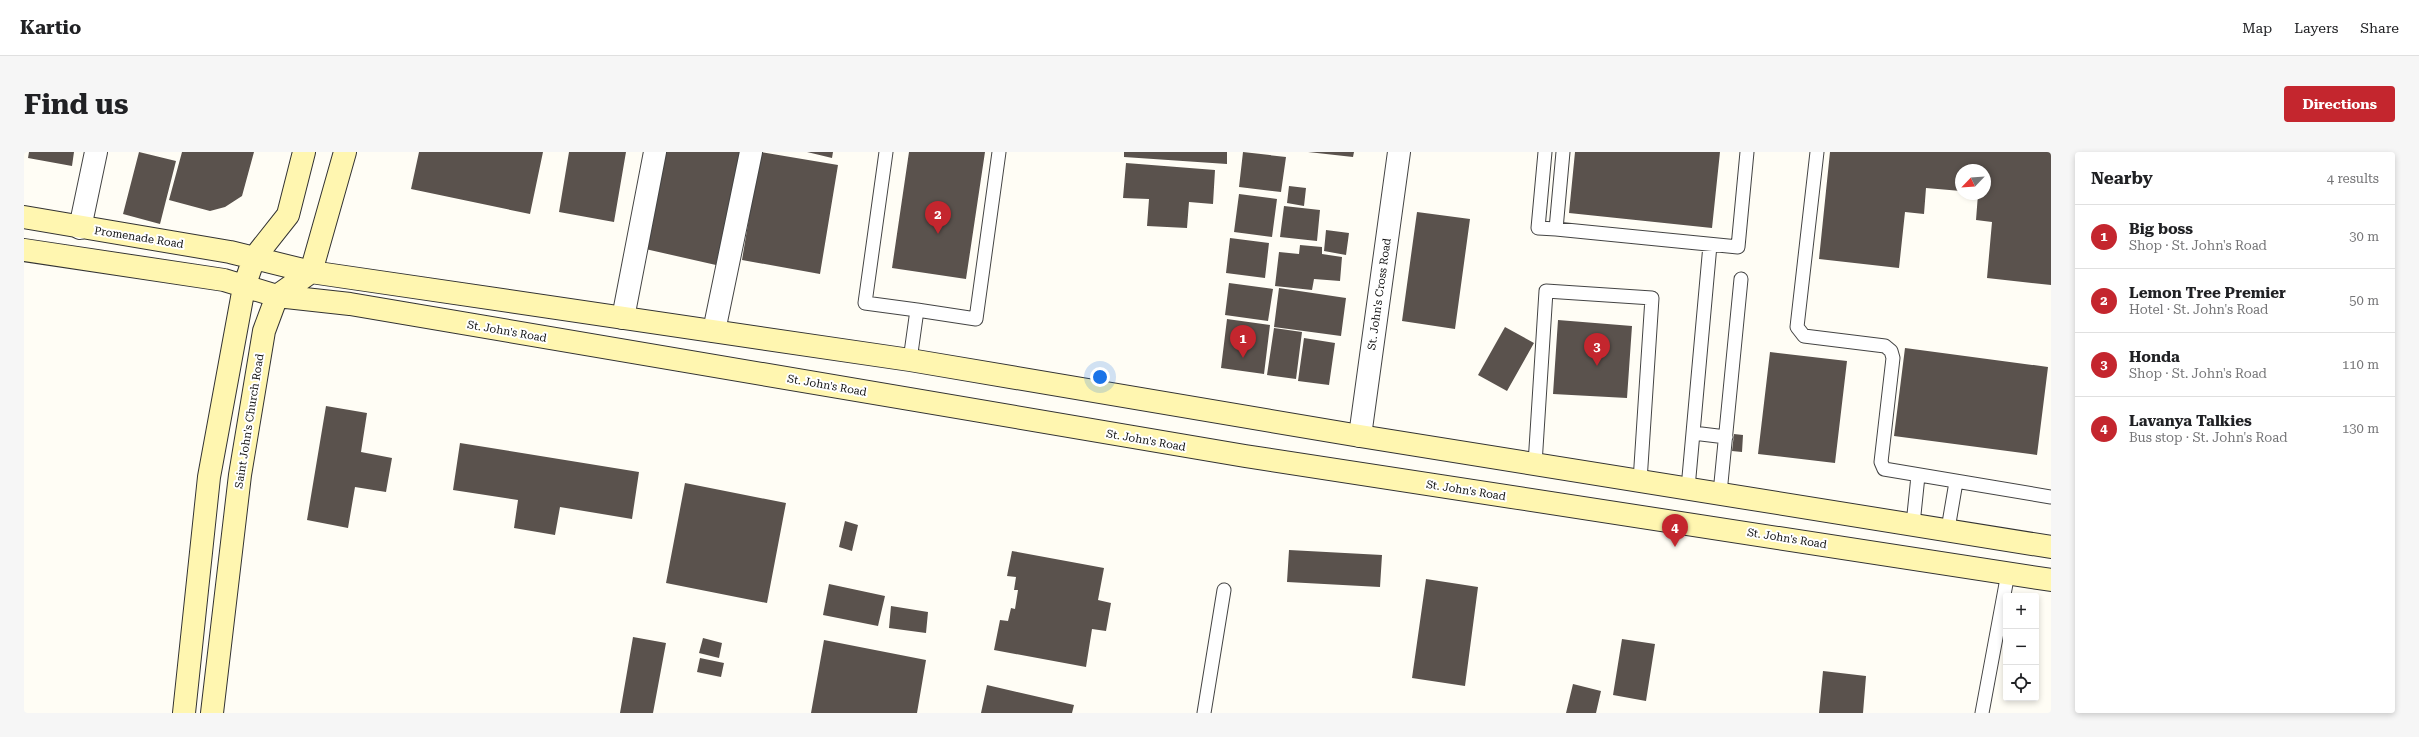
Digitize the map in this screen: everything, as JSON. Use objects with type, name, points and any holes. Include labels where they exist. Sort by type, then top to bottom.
[{"type":"main road","points":[[184,713],[208,477],[244,287],[254,258],[288,215],[304,152]]},
{"type":"main road","points":[[277,296],[311,272],[345,152]]},
{"type":"main road","name":"Promenade Road","points":[[24,217],[80,228],[217,249],[254,258]]},
{"type":"main road","points":[[24,250],[224,280],[244,287]]},
{"type":"main road","points":[[254,258],[311,272],[910,360],[1360,436],[2051,546]]},
{"type":"main road","name":"St. John's Road","points":[[244,287],[277,296],[355,305],[1245,456],[2051,580]]},
{"type":"main road","name":"Saint John's Church Road","points":[[212,713],[240,475],[264,331],[277,296]]},
{"type":"street","points":[[80,228],[96,152]]},
{"type":"street","points":[[623,318],[655,152]]},
{"type":"street","points":[[714,331],[751,152]]},
{"type":"street","name":"St. John's Cross Road","points":[[1360,436],[1399,152]]},
{"type":"lane","points":[[886,152],[865,303],[976,319],[999,152]]},
{"type":"lane","points":[[1545,152],[1538,228],[1738,248],[1747,152]]},
{"type":"lane","points":[[1556,229],[1564,152]]},
{"type":"lane","points":[[1817,152],[1797,328],[1804,336],[1885,346],[1891,350],[1893,358],[1881,462],[1884,469],[1918,476],[2051,496]]},
{"type":"lane","points":[[1688,488],[1710,245]]},
{"type":"lane","points":[[1720,494],[1741,279]]},
{"type":"lane","points":[[1535,464],[1546,290],[1652,298],[1640,481]]},
{"type":"lane","points":[[910,360],[917,310]]},
{"type":"lane","points":[[1693,433],[1726,437]]},
{"type":"lane","points":[[1913,524],[1918,476]]},
{"type":"lane","points":[[1948,529],[1956,482]]},
{"type":"lane","points":[[1982,713],[2008,573]]},
{"type":"lane","points":[[1204,713],[1224,590]]},
{"type":"building","points":[[29,152],[74,152],[72,166],[28,158]]},
{"type":"building","points":[[139,152],[176,161],[160,224],[123,214]]},
{"type":"building","points":[[182,152],[254,152],[242,196],[225,207],[210,211],[169,200]]},
{"type":"building","points":[[419,152],[543,152],[530,214],[411,189]]},
{"type":"building","points":[[569,152],[626,152],[614,222],[559,212]]},
{"type":"building","points":[[662,152],[740,152],[716,265],[641,248]]},
{"type":"building","points":[[760,152],[838,165],[820,274],[742,260]]},
{"type":"building","points":[[807,152],[833,152],[832,158]]},
{"type":"building","points":[[909,152],[985,152],[966,279],[892,268]]},
{"type":"building","points":[[1124,152],[1227,152],[1227,164],[1124,157]]},
{"type":"building","points":[[1243,152],[1286,157],[1281,192],[1239,187]]},
{"type":"building","points":[[1308,152],[1354,152],[1353,157]]},
{"type":"building","points":[[1575,152],[1720,152],[1712,228],[1569,213]]},
{"type":"building","points":[[1830,152],[2051,152],[2051,285],[1987,278],[1992,222],[1976,220],[1978,200],[1991,200],[1991,164],[1955,164],[1955,190],[1926,188],[1924,214],[1905,212],[1899,268],[1819,259]]},
{"type":"building","points":[[1126,163],[1215,170],[1213,204],[1189,202],[1187,228],[1147,226],[1149,199],[1123,198]]},
{"type":"building","points":[[1289,186],[1306,188],[1304,206],[1287,203]]},
{"type":"building","points":[[1239,194],[1277,199],[1272,237],[1234,232]]},
{"type":"building","points":[[1284,206],[1320,210],[1317,241],[1280,237]]},
{"type":"building","points":[[1417,212],[1470,219],[1455,329],[1402,321]]},
{"type":"building","points":[[1326,230],[1349,233],[1346,255],[1324,251]]},
{"type":"building","points":[[1230,238],[1269,243],[1265,278],[1226,273]]},
{"type":"building","points":[[1300,245],[1322,247],[1322,254],[1342,257],[1340,281],[1314,279],[1312,290],[1275,286],[1279,252],[1299,254]]},
{"type":"building","points":[[1229,283],[1273,289],[1268,321],[1225,315]]},
{"type":"building","points":[[1279,288],[1346,298],[1341,336],[1274,327]]},
{"type":"building","points":[[1227,319],[1270,325],[1264,374],[1221,368]]},
{"type":"building","points":[[1558,320],[1632,326],[1627,398],[1553,394]]},
{"type":"building","points":[[1505,327],[1534,343],[1507,391],[1478,375]]},
{"type":"building","points":[[1274,328],[1302,332],[1296,379],[1267,375]]},
{"type":"building","points":[[1304,338],[1335,343],[1329,385],[1298,381]]},
{"type":"building","points":[[1905,348],[2048,367],[2037,455],[1894,436]]},
{"type":"building","points":[[1770,352],[1847,361],[1835,463],[1758,454]]},
{"type":"building","points":[[326,406],[367,413],[361,452],[392,458],[386,492],[355,487],[348,528],[307,520]]},
{"type":"building","points":[[1734,434],[1743,435],[1742,452],[1732,451]]},
{"type":"building","points":[[460,443],[639,472],[632,519],[560,507],[555,535],[514,528],[518,500],[453,490]]},
{"type":"building","points":[[685,483],[786,503],[767,603],[666,583]]},
{"type":"building","points":[[845,521],[858,525],[852,551],[839,547]]},
{"type":"building","points":[[1289,550],[1382,555],[1380,587],[1287,582]]},
{"type":"building","points":[[1012,551],[1104,568],[1098,600],[1111,603],[1106,631],[1092,629],[1086,667],[994,650],[1000,620],[1008,621],[1011,608],[1015,609],[1018,590],[1014,590],[1016,577],[1007,576]]},
{"type":"building","points":[[1426,579],[1478,587],[1465,686],[1412,678]]},
{"type":"building","points":[[829,584],[885,596],[878,626],[823,615]]},
{"type":"building","points":[[891,606],[928,612],[926,633],[889,628]]},
{"type":"building","points":[[633,637],[666,643],[653,713],[620,713]]},
{"type":"building","points":[[703,638],[722,643],[719,658],[699,653]]},
{"type":"building","points":[[1622,639],[1655,644],[1646,701],[1613,695]]},
{"type":"building","points":[[824,640],[926,660],[917,713],[811,713]]},
{"type":"building","points":[[700,658],[724,663],[721,677],[697,672]]},
{"type":"building","points":[[1823,671],[1866,676],[1863,713],[1819,713]]},
{"type":"building","points":[[1573,684],[1601,691],[1596,713],[1566,713]]},
{"type":"building","points":[[987,685],[1074,705],[1072,713],[981,713]]},
{"type":"place","name":"Lemon Tree Premier","points":[[938,234]]},
{"type":"place","name":"Big boss","points":[[1243,358]]},
{"type":"place","name":"Honda","points":[[1597,366]]},
{"type":"place","name":"Lavanya Talkies","points":[[1675,547]]}]
